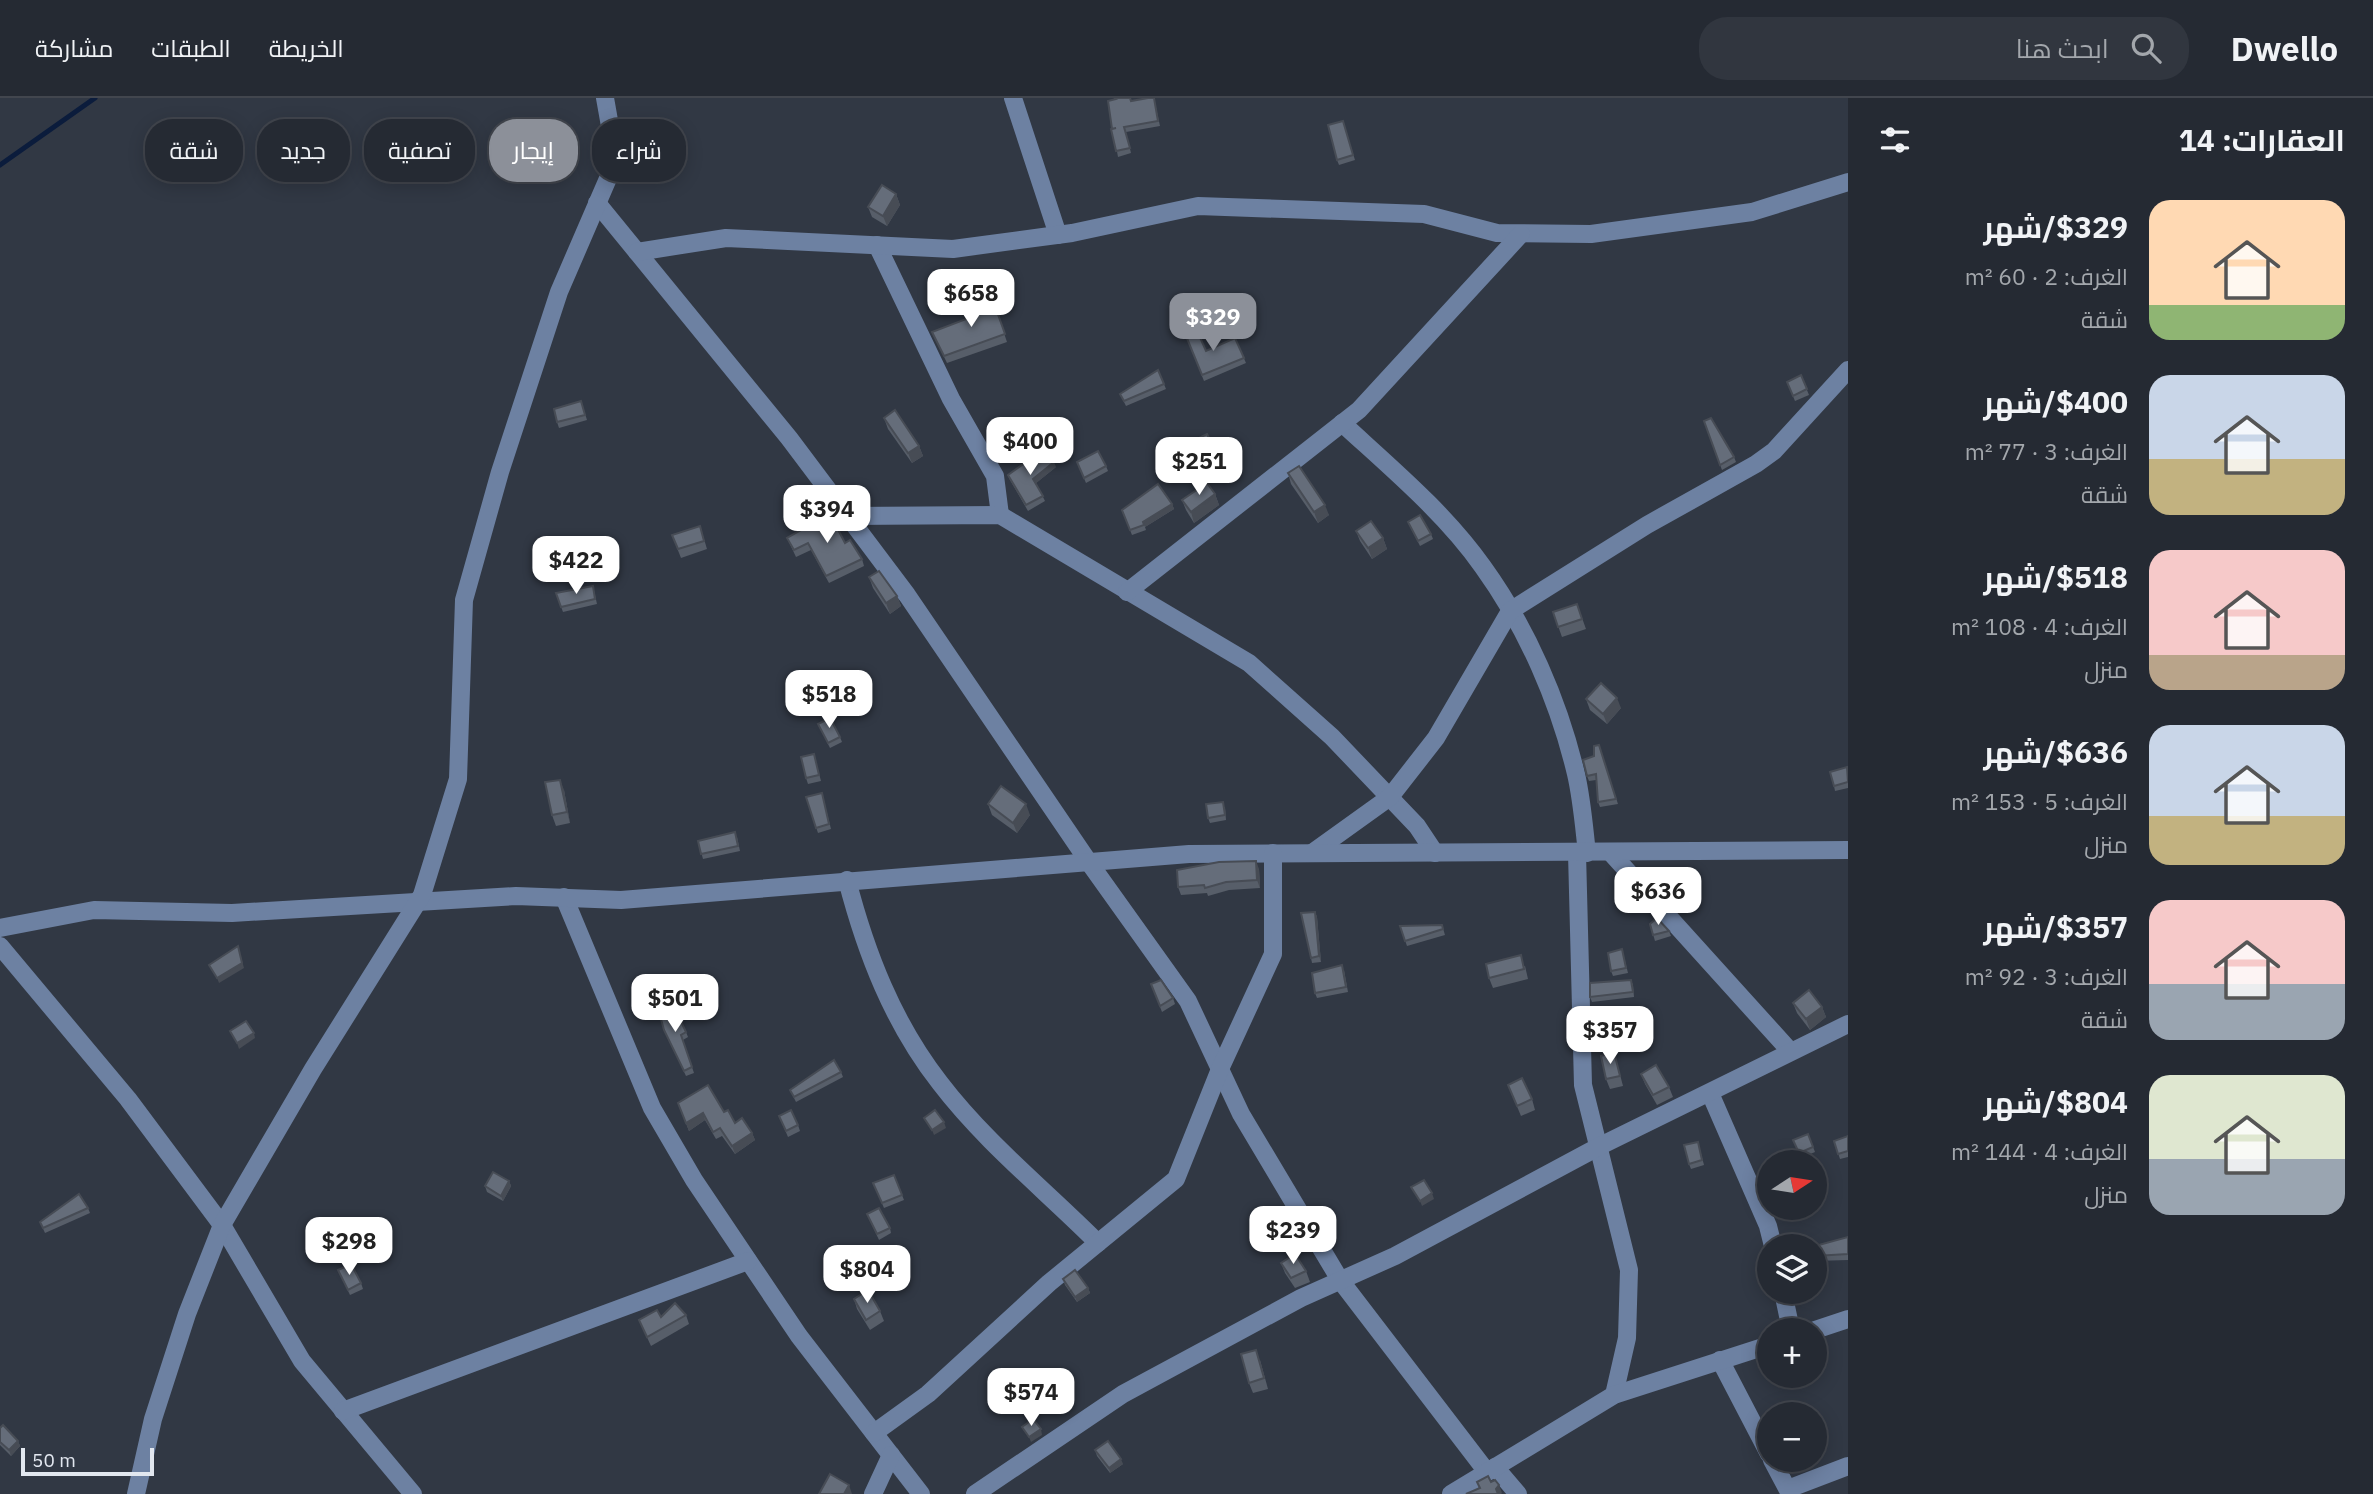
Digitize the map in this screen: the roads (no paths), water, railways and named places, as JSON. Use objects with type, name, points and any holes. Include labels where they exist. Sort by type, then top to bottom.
[{"type":"street","points":[[136,1494],[153,1419],[187,1314],[222,1225],[313,1069],[416,904],[458,779],[464,600],[500,472],[559,292],[616,160],[605,98]]},
{"type":"street","points":[[1013,98],[1058,235]]},
{"type":"street","points":[[637,252],[726,238],[953,248],[1058,235],[1198,206],[1424,214],[1497,233],[1591,234],[1752,212],[1848,181]]},
{"type":"street","points":[[597,203],[789,438],[907,595],[1088,861],[1188,1001],[1241,1114],[1340,1280],[1491,1469],[1518,1494]]},
{"type":"street","points":[[1128,592],[1359,410],[1521,234]]},
{"type":"street","points":[[877,245],[951,399],[995,476],[1000,515]]},
{"type":"street","points":[[1312,853],[1390,797],[1436,738],[1510,611],[1647,525],[1756,464],[1774,451],[1848,370]]},
{"type":"street","points":[[1342,423],[1420,495],[1483,566],[1510,611],[1556,703],[1576,776],[1582,853],[1583,1085],[1629,1270],[1627,1338],[1614,1395]]},
{"type":"street","points":[[847,516],[1000,515],[1249,663],[1332,737],[1417,826],[1435,853]]},
{"type":"street","points":[[0,928],[94,910],[232,913],[516,896],[621,900],[1189,854],[1848,850]]},
{"type":"street","points":[[874,1433],[928,1394],[1049,1283],[1176,1179],[1220,1069],[1273,954],[1273,853]]},
{"type":"street","points":[[1611,853],[1790,1051]]},
{"type":"street","points":[[847,880],[861,937],[897,1018],[940,1083],[1001,1150],[1098,1243]]},
{"type":"street","points":[[564,897],[652,1108],[694,1180],[799,1336],[921,1494]]},
{"type":"street","points":[[0,946],[128,1099],[222,1225],[302,1361],[413,1494]]},
{"type":"street","points":[[975,1494],[1123,1394],[1301,1298],[1395,1256],[1600,1146],[1848,1024]]},
{"type":"street","points":[[1710,1093],[1770,1234]]},
{"type":"street","points":[[343,1411],[748,1261]]},
{"type":"street","points":[[1827,1326],[1848,1319]]},
{"type":"street","points":[[1451,1494],[1614,1395],[1757,1349]]},
{"type":"street","points":[[1720,1360],[1757,1431]]},
{"type":"street","points":[[873,1494],[891,1455]]},
{"type":"street","points":[[1778,1472],[1789,1492],[1848,1466]]},
{"type":"waterway","points":[[0,165],[95,98]]}]
